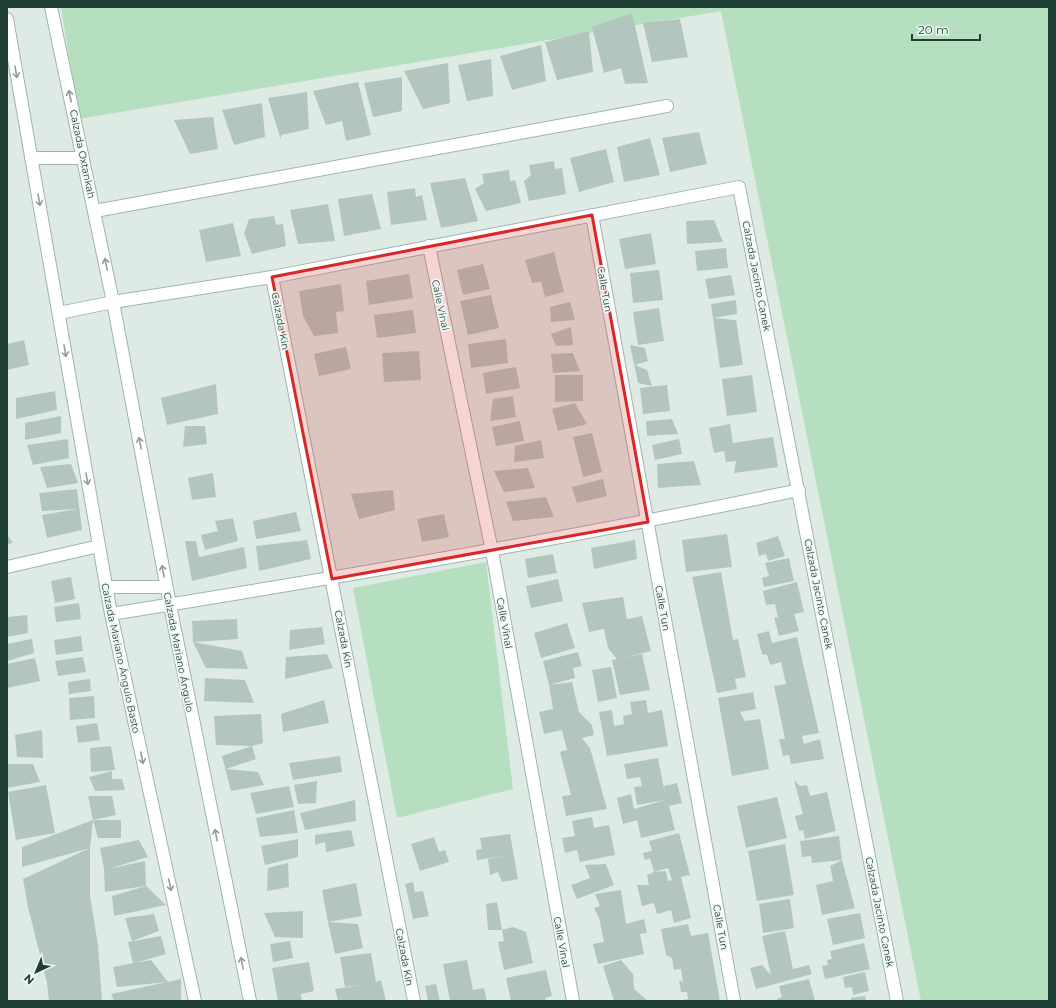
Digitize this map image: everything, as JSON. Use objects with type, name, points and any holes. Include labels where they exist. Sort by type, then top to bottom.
[{"type":"street","name":"Calzada Oxtankah","points":[[51,7],[113,302]]},
{"type":"street","points":[[7,19],[59,313],[113,302],[272,277],[592,215]]},
{"type":"street","points":[[95,211],[667,106]]},
{"type":"street","points":[[32,158],[83,158]]},
{"type":"street","name":"Calzada Jacinto Canek","points":[[592,215],[739,187],[898,1001]]},
{"type":"street","name":"Calle Tun","points":[[592,215],[734,1001]]},
{"type":"street","name":"Calle Vinal","points":[[429,246],[492,551],[573,1001]]},
{"type":"street","name":"Calzada Kin","points":[[272,277],[414,1001]]},
{"type":"street","name":"Calzada Mariano Ángulo","points":[[113,302],[166,587],[250,1001]]},
{"type":"street","name":"Calzada Mariano Ángulo Basto","points":[[59,313],[111,614],[195,1001]]},
{"type":"street","points":[[111,614],[332,579],[492,551],[648,522],[799,490]]},
{"type":"street","points":[[7,567],[99,546]]},
{"type":"street","points":[[106,587],[166,587]]},
{"type":"highlighted area","points":[[592,215],[648,522],[332,579],[272,277]]},
{"type":"green space","points":[[61,7],[1049,7],[1049,1001],[921,1001],[721,11],[79,119]]},
{"type":"green space","points":[[486,562],[513,789],[397,818],[353,588]]},
{"type":"building","points":[[632,13],[648,83],[625,84],[621,68],[604,73],[592,27]]},
{"type":"building","points":[[680,19],[688,57],[652,62],[643,23]]},
{"type":"building","points":[[589,31],[593,72],[557,80],[545,42]]},
{"type":"building","points":[[541,45],[546,81],[512,90],[500,56]]},
{"type":"building","points":[[491,59],[493,96],[467,101],[458,65]]},
{"type":"building","points":[[448,63],[450,103],[423,109],[404,71]]},
{"type":"building","points":[[402,77],[402,111],[373,117],[364,83]]},
{"type":"building","points":[[358,82],[371,135],[346,141],[342,121],[326,125],[313,91]]},
{"type":"building","points":[[307,92],[309,129],[281,135],[281,140],[268,98]]},
{"type":"building","points":[[262,103],[265,137],[234,145],[222,110]]},
{"type":"building","points":[[213,117],[218,149],[190,154],[174,120]]},
{"type":"building","points":[[699,132],[707,164],[670,172],[662,138]]},
{"type":"building","points":[[650,138],[660,175],[624,182],[617,147]]},
{"type":"building","points":[[606,149],[614,182],[579,192],[570,158]]},
{"type":"building","points":[[554,161],[555,169],[562,168],[566,194],[529,201],[524,181],[531,175],[529,165]]},
{"type":"building","points":[[509,170],[510,181],[515,180],[521,203],[486,211],[475,189],[484,183],[482,174]]},
{"type":"building","points":[[465,178],[478,221],[441,228],[430,183]]},
{"type":"building","points":[[415,188],[416,197],[422,195],[427,220],[391,225],[387,192]]},
{"type":"building","points":[[372,194],[381,229],[344,236],[338,199]]},
{"type":"building","points":[[328,204],[335,241],[298,244],[290,210]]},
{"type":"building","points":[[274,216],[276,225],[283,224],[286,246],[252,254],[244,233],[249,219]]},
{"type":"building","points":[[714,220],[723,242],[687,244],[686,221]]},
{"type":"building","points":[[233,223],[241,256],[206,262],[199,230]]},
{"type":"building","points":[[651,233],[656,264],[625,269],[619,239]]},
{"type":"building","points":[[726,248],[728,268],[697,271],[695,251]]},
{"type":"building","points":[[554,252],[564,292],[545,297],[541,282],[532,283],[525,260]]},
{"type":"building","points":[[483,264],[490,289],[463,295],[457,270]]},
{"type":"building","points":[[659,270],[663,300],[633,303],[630,273]]},
{"type":"building","points":[[409,274],[413,298],[369,305],[366,281]]},
{"type":"building","points":[[731,275],[735,295],[709,299],[705,279]]},
{"type":"building","points":[[341,284],[344,311],[336,312],[338,333],[314,336],[303,316],[299,291]]},
{"type":"building","points":[[491,295],[499,328],[468,335],[460,301]]},
{"type":"building","points":[[736,300],[737,314],[713,318],[736,320],[743,365],[720,368],[711,304]]},
{"type":"building","points":[[570,302],[575,320],[551,322],[550,307]]},
{"type":"building","points":[[659,308],[664,341],[638,345],[633,312]]},
{"type":"building","points":[[413,310],[416,333],[377,338],[374,315]]},
{"type":"building","points":[[571,327],[573,345],[556,346],[551,334]]},
{"type":"building","points":[[506,339],[508,363],[471,368],[468,344]]},
{"type":"building","points":[[24,340],[29,365],[7,370],[7,344]]},
{"type":"building","points":[[630,345],[645,348],[648,361],[635,365],[647,370],[652,386],[638,383]]},
{"type":"building","points":[[346,347],[351,369],[319,376],[314,354]]},
{"type":"building","points":[[419,351],[421,380],[384,382],[382,353]]},
{"type":"building","points":[[573,353],[580,371],[553,373],[551,354]]},
{"type":"building","points":[[516,367],[520,388],[486,394],[483,373]]},
{"type":"building","points":[[555,375],[583,375],[583,401],[555,402]]},
{"type":"building","points":[[752,375],[757,412],[727,416],[722,379]]},
{"type":"building","points":[[216,384],[218,414],[167,425],[161,398]]},
{"type":"building","points":[[667,385],[670,411],[643,414],[640,388]]},
{"type":"building","points":[[55,391],[57,410],[16,419],[16,398]]},
{"type":"building","points":[[513,396],[516,417],[490,421],[493,399]]},
{"type":"building","points":[[575,403],[587,424],[558,431],[552,409]]},
{"type":"building","points":[[61,416],[61,433],[25,440],[25,423]]},
{"type":"building","points":[[672,419],[678,434],[647,436],[646,421]]},
{"type":"building","points":[[520,421],[524,441],[496,446],[492,427]]},
{"type":"building","points":[[730,424],[733,443],[773,437],[778,467],[734,473],[736,461],[726,462],[724,451],[714,453],[709,428]]},
{"type":"building","points":[[185,426],[205,426],[207,444],[183,447]]},
{"type":"building","points":[[592,433],[602,472],[583,477],[573,437]]},
{"type":"building","points":[[68,439],[69,458],[33,465],[27,445]]},
{"type":"building","points":[[679,439],[682,454],[655,460],[652,445]]},
{"type":"building","points":[[541,440],[544,458],[514,462],[515,446]]},
{"type":"building","points":[[694,461],[701,485],[658,488],[657,464]]},
{"type":"building","points":[[71,464],[78,483],[47,488],[40,467]]},
{"type":"building","points":[[528,468],[535,488],[504,492],[494,471]]},
{"type":"building","points":[[213,473],[216,497],[192,500],[188,478]]},
{"type":"building","points":[[603,479],[607,496],[577,503],[572,487]]},
{"type":"building","points":[[77,489],[82,530],[47,538],[42,515],[77,509],[42,511],[39,493]]},
{"type":"building","points":[[393,490],[395,510],[359,519],[351,494]]},
{"type":"building","points":[[546,497],[554,517],[513,521],[506,502]]},
{"type":"building","points":[[296,512],[301,531],[256,539],[253,521]]},
{"type":"building","points":[[444,514],[449,537],[422,542],[417,519]]},
{"type":"building","points":[[233,518],[238,541],[205,550],[201,535],[218,531],[215,521]]},
{"type":"building","points":[[7,534],[13,543],[7,544]]},
{"type":"building","points":[[727,534],[732,567],[686,572],[682,540]]},
{"type":"building","points":[[778,536],[785,556],[768,561],[766,554],[759,556],[756,543]]},
{"type":"building","points":[[307,540],[311,559],[259,571],[256,546]]},
{"type":"building","points":[[635,540],[637,559],[594,569],[591,548]]},
{"type":"building","points":[[185,541],[196,541],[199,557],[244,547],[247,568],[192,581]]},
{"type":"building","points":[[553,554],[557,573],[528,578],[525,559]]},
{"type":"building","points":[[789,558],[794,581],[764,587],[762,578],[769,576],[765,563]]},
{"type":"building","points":[[721,572],[733,640],[738,639],[746,677],[735,679],[737,689],[717,693],[692,577]]},
{"type":"building","points":[[71,577],[75,599],[55,603],[51,581]]},
{"type":"building","points":[[558,579],[563,601],[531,608],[526,586]]},
{"type":"building","points":[[797,582],[804,612],[794,614],[799,631],[779,636],[774,617],[778,618],[775,604],[766,605],[763,591]]},
{"type":"building","points":[[623,597],[627,619],[642,616],[651,651],[624,658],[642,654],[650,690],[620,695],[612,660],[617,659],[608,648],[604,629],[589,632],[582,603]]},
{"type":"building","points":[[79,603],[81,619],[56,622],[54,607]]},
{"type":"building","points":[[27,615],[28,633],[7,637],[7,617]]},
{"type":"building","points":[[237,619],[238,639],[193,642],[192,621]]},
{"type":"building","points":[[567,623],[575,648],[541,658],[534,633]]},
{"type":"building","points":[[322,627],[325,644],[289,650],[290,630]]},
{"type":"building","points":[[769,631],[772,643],[797,637],[819,733],[802,736],[804,744],[820,739],[824,759],[791,764],[789,755],[783,756],[779,739],[785,739],[774,686],[786,684],[781,662],[770,665],[767,655],[762,654],[757,634]]},
{"type":"building","points":[[81,636],[83,651],[56,655],[54,640]]},
{"type":"building","points":[[32,639],[34,653],[7,661],[7,644]]},
{"type":"building","points":[[193,642],[242,651],[248,669],[206,668]]},
{"type":"building","points":[[578,652],[582,666],[573,668],[575,678],[549,685],[543,661]]},
{"type":"building","points":[[327,654],[333,668],[285,679],[286,657]]},
{"type":"building","points":[[83,657],[86,672],[58,676],[55,661]]},
{"type":"building","points":[[35,658],[40,681],[7,688],[7,664]]},
{"type":"building","points":[[611,667],[617,698],[598,702],[592,670]]},
{"type":"building","points":[[205,678],[245,680],[254,703],[204,701]]},
{"type":"building","points":[[90,679],[91,691],[69,694],[68,682]]},
{"type":"building","points":[[572,682],[579,712],[592,725],[594,735],[582,738],[590,748],[607,809],[566,816],[562,796],[571,795],[560,752],[567,750],[562,730],[544,734],[539,712],[553,709],[549,685]]},
{"type":"building","points":[[753,692],[756,709],[740,712],[745,721],[760,719],[769,769],[732,776],[718,698]]},
{"type":"building","points":[[94,696],[95,718],[70,720],[69,698]]},
{"type":"building","points":[[324,700],[329,723],[283,732],[281,714]]},
{"type":"building","points":[[646,700],[648,713],[662,710],[668,746],[607,756],[599,712],[612,710],[614,726],[624,724],[623,716],[632,714],[630,702]]},
{"type":"building","points":[[261,714],[263,743],[252,746],[216,745],[214,716]]},
{"type":"building","points":[[97,723],[100,740],[78,743],[76,726]]},
{"type":"building","points":[[42,730],[43,758],[17,757],[15,735]]},
{"type":"building","points":[[111,746],[115,770],[91,772],[90,748]]},
{"type":"building","points":[[252,746],[256,759],[226,769],[258,772],[264,785],[231,791],[222,756]]},
{"type":"building","points":[[340,756],[342,772],[293,780],[289,763]]},
{"type":"building","points":[[658,758],[665,794],[664,786],[677,783],[682,803],[669,806],[675,830],[641,838],[637,820],[623,824],[617,798],[631,794],[634,809],[665,800],[637,805],[634,787],[642,786],[640,777],[627,779],[624,764]]},
{"type":"building","points":[[7,764],[33,764],[40,782],[7,788]]},
{"type":"building","points":[[112,771],[112,779],[122,779],[125,790],[95,791],[89,777]]},
{"type":"building","points":[[794,780],[800,786],[807,785],[810,796],[827,792],[836,831],[805,839],[803,830],[799,831],[795,816],[803,814]]},
{"type":"building","points":[[317,781],[316,803],[298,804],[294,785]]},
{"type":"building","points":[[46,785],[55,833],[16,840],[8,792]]},
{"type":"building","points":[[289,786],[294,807],[256,814],[250,793]]},
{"type":"building","points":[[88,796],[112,796],[116,815],[93,820]]},
{"type":"building","points":[[777,797],[787,838],[746,848],[737,806]]},
{"type":"building","points":[[355,800],[356,821],[305,830],[300,813]]},
{"type":"building","points":[[294,810],[298,833],[260,837],[256,818]]},
{"type":"building","points":[[592,817],[594,828],[609,825],[615,855],[580,862],[577,850],[565,853],[562,838],[575,836],[572,821]]},
{"type":"building","points":[[93,820],[121,820],[121,838],[98,838]]},
{"type":"building","points":[[93,820],[90,848],[22,867],[22,847]]},
{"type":"building","points":[[351,830],[355,846],[326,852],[325,842],[315,845],[315,835]]},
{"type":"building","points":[[679,833],[690,875],[681,877],[691,918],[674,923],[671,910],[657,914],[654,903],[642,906],[637,885],[649,885],[647,875],[654,872],[650,858],[645,860],[643,853],[652,851],[649,841]],"holes":[[[668,868],[672,880],[668,881],[666,871],[654,872]]]},
{"type":"building","points":[[510,834],[518,879],[502,882],[498,872],[490,875],[488,859],[504,856],[477,860],[476,850],[482,849],[480,838]]},
{"type":"building","points":[[839,836],[842,860],[812,863],[811,856],[802,857],[800,841]]},
{"type":"building","points":[[434,837],[439,852],[445,850],[449,862],[420,871],[411,844]]},
{"type":"building","points":[[298,839],[298,857],[265,865],[261,846]]},
{"type":"building","points":[[139,840],[148,857],[108,869],[145,861],[146,886],[105,892],[104,869],[100,848]]},
{"type":"building","points":[[785,844],[794,895],[757,901],[748,851]]},
{"type":"building","points":[[90,848],[90,896],[98,945],[102,1001],[49,1001],[47,983],[28,907],[23,879]]},
{"type":"building","points":[[842,860],[855,908],[822,915],[816,885],[833,881],[830,866]]},
{"type":"building","points":[[288,863],[289,887],[267,891],[268,868]]},
{"type":"building","points":[[606,864],[614,885],[577,899],[571,885],[590,878],[585,865]]},
{"type":"building","points":[[413,882],[415,892],[423,891],[429,916],[413,919],[405,884]]},
{"type":"building","points":[[356,883],[362,916],[328,922],[322,890]]},
{"type":"building","points":[[146,886],[166,905],[114,916],[112,896]]},
{"type":"building","points":[[621,890],[626,924],[644,919],[647,933],[640,934],[644,954],[598,964],[593,944],[604,942],[599,918],[594,908],[600,906],[595,894]]},
{"type":"building","points":[[790,899],[794,928],[763,933],[759,904]]},
{"type":"building","points":[[497,902],[502,930],[488,930],[486,904]]},
{"type":"building","points":[[303,911],[303,938],[275,937],[264,913]]},
{"type":"building","points":[[860,913],[865,938],[833,945],[827,919]]},
{"type":"building","points":[[154,914],[159,931],[132,941],[125,918]]},
{"type":"building","points":[[328,922],[358,924],[363,948],[335,954]]},
{"type":"building","points":[[688,924],[691,936],[708,933],[720,1001],[677,1001],[688,999],[687,992],[681,992],[679,980],[683,982],[681,969],[674,970],[672,958],[666,955],[661,929]]},
{"type":"building","points":[[513,927],[526,932],[533,963],[504,970],[498,942],[504,941],[502,930]]},
{"type":"building","points":[[785,931],[793,969],[809,965],[812,974],[756,989],[750,968],[762,965],[771,975],[762,936]]},
{"type":"building","points":[[161,936],[166,954],[135,963],[151,960],[168,982],[117,987],[113,967],[133,963],[128,942]]},
{"type":"building","points":[[290,941],[293,958],[273,962],[270,944]]},
{"type":"building","points":[[864,943],[870,969],[825,979],[822,966],[828,965],[827,960],[832,959],[830,951]]},
{"type":"building","points":[[371,953],[376,982],[381,980],[386,1001],[338,1001],[335,989],[362,985],[345,987],[340,957]]},
{"type":"building","points":[[467,960],[473,990],[484,988],[487,1001],[450,1001],[443,964]]},
{"type":"building","points":[[621,960],[633,974],[634,989],[648,1001],[614,1001],[603,966]]},
{"type":"building","points":[[309,962],[314,991],[301,994],[302,1001],[278,1001],[272,968]]},
{"type":"building","points":[[546,970],[552,996],[545,998],[546,1001],[511,1001],[506,978]]},
{"type":"building","points":[[865,972],[869,991],[853,995],[852,987],[845,988],[843,977]]},
{"type":"building","points":[[181,979],[181,1001],[114,1001],[111,994]]},
{"type":"building","points":[[809,979],[815,1001],[777,1001],[777,999],[782,997],[779,986]]},
{"type":"building","points":[[436,984],[440,1001],[428,1001],[425,986]]},
{"type":"building","points":[[865,996],[866,1001],[851,1001],[851,998]]}]
